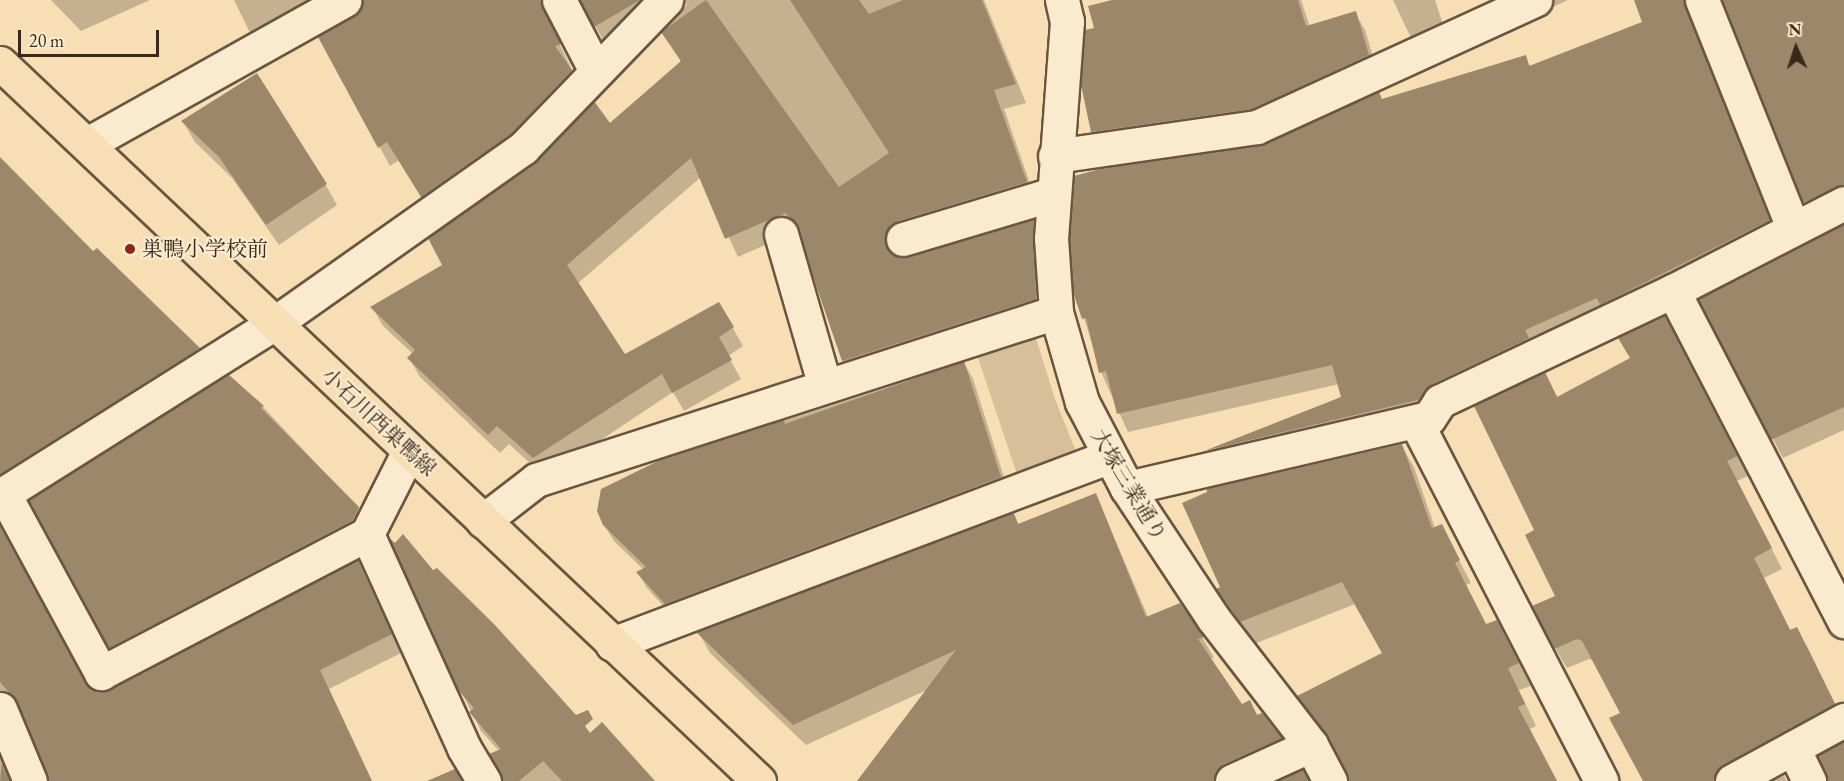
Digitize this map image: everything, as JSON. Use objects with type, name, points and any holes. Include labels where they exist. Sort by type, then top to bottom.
[{"type":"main road","name":"小石川西巣鴨線","points":[[0,64],[759,781]]},
{"type":"street","points":[[87,144],[345,0]]},
{"type":"street","points":[[559,0],[596,70]]},
{"type":"street","points":[[410,451],[367,534],[101,673],[2,495],[274,323],[523,148],[666,0]]},
{"type":"street","name":"大塚三業通り","points":[[1062,0],[1067,32],[1063,110],[1055,156],[1051,238],[1056,312],[1082,402],[1108,457],[1213,618],[1311,746],[1330,781]]},
{"type":"street","points":[[1055,156],[1257,127],[1535,0]]},
{"type":"street","points":[[1701,0],[1793,228]]},
{"type":"street","points":[[903,239],[1053,194]]},
{"type":"street","points":[[1128,488],[1429,418],[1440,401],[1672,291],[1844,203]]},
{"type":"street","points":[[781,234],[825,386]]},
{"type":"street","points":[[1672,291],[1844,621]]},
{"type":"street","points":[[483,521],[536,480],[1056,312]]},
{"type":"street","points":[[1416,422],[1601,781]]},
{"type":"street","points":[[612,644],[1108,457]]},
{"type":"street","points":[[367,534],[464,748],[484,781]]},
{"type":"street","points":[[0,709],[30,781]]},
{"type":"street","points":[[1732,781],[1844,720]]},
{"type":"street","points":[[1232,781],[1311,746]]},
{"type":"street","points":[[1793,748],[1809,781]]},
{"type":"shaded area","points":[[1034,332],[1055,399],[1079,459],[1019,480],[976,352]]},
{"type":"building","points":[[364,0],[540,0],[561,44],[555,46],[572,70],[511,134],[421,197],[387,142],[378,148],[318,37],[355,16]]},
{"type":"building","points":[[580,0],[640,0],[594,27]]},
{"type":"building","points":[[706,0],[839,187],[889,153],[790,0],[859,0],[869,14],[903,0],[982,0],[1016,84],[994,90],[1027,182],[898,221],[889,227],[885,244],[891,253],[908,257],[1034,219],[1036,299],[842,361],[794,221],[785,213],[725,239],[691,158],[567,265],[625,354],[719,302],[734,327],[719,337],[732,360],[672,393],[662,374],[533,458],[497,426],[488,435],[407,358],[415,350],[370,307],[442,265],[428,238],[534,163],[594,101],[610,123],[681,61],[661,32]]},
{"type":"building","points":[[1112,0],[1298,0],[1306,26],[1356,11],[1369,55],[1252,109],[1091,132],[1081,85],[1085,30],[1094,28],[1088,6]]},
{"type":"building","points":[[1634,0],[1684,0],[1770,220],[1600,305],[1597,298],[1525,330],[1529,338],[1432,384],[1418,400],[1204,451],[1341,397],[1332,365],[1117,414],[1106,371],[1099,373],[1086,318],[1082,319],[1073,292],[1070,238],[1074,176],[1100,169],[1260,145],[1379,92],[1382,99],[1526,55],[1529,66],[1642,22]]},
{"type":"building","points":[[1722,0],[1844,0],[1844,184],[1803,203]]},
{"type":"building","points":[[257,73],[327,184],[266,225],[219,157],[181,121]]},
{"type":"building","points":[[0,157],[93,251],[97,248],[200,348],[0,474]]},
{"type":"building","points":[[1844,224],[1844,407],[1771,440],[1698,299]]},
{"type":"building","points":[[1665,316],[1737,456],[1727,461],[1772,548],[1754,558],[1790,630],[1797,627],[1835,704],[1723,765],[1713,781],[1643,781],[1609,718],[1620,713],[1582,641],[1577,639],[1554,649],[1532,606],[1555,596],[1525,535],[1534,530],[1474,406],[1545,372],[1557,397],[1630,358],[1618,338]]},
{"type":"building","points":[[964,361],[1001,477],[665,604],[636,572],[646,567],[603,525],[597,511],[601,489],[662,459],[784,420],[785,424]]},
{"type":"building","points":[[228,374],[264,406],[261,408],[359,507],[353,520],[109,648],[29,500]]},
{"type":"building","points":[[1402,444],[1432,528],[1442,524],[1460,560],[1455,563],[1486,624],[1497,620],[1519,663],[1508,668],[1525,704],[1518,707],[1557,781],[1349,781],[1327,736],[1297,696],[1382,653],[1342,582],[1240,622],[1216,589],[1220,587],[1182,503],[1207,492],[1207,489]]},
{"type":"building","points":[[1096,493],[1146,617],[1180,603],[1204,637],[1198,639],[1242,704],[1250,700],[1257,715],[1262,713],[1282,738],[1224,764],[1216,771],[1214,781],[857,781],[956,650],[793,725],[696,632],[1014,513],[1018,524]]},
{"type":"building","points":[[0,526],[85,682],[100,692],[358,560],[392,634],[320,670],[372,781],[48,781],[17,702],[0,682]]},
{"type":"building","points":[[403,534],[433,570],[437,568],[494,624],[576,715],[588,710],[593,719],[585,726],[590,733],[602,722],[655,781],[562,781],[543,761],[519,781],[503,781],[489,754],[501,749],[469,712],[474,708],[458,690],[389,538],[395,543]]},
{"type":"building","points":[[1844,741],[1844,781],[1828,781],[1818,756]]},
{"type":"building","points":[[2,762],[10,781],[0,781]]},
{"type":"building","points":[[455,769],[462,781],[427,781]]},
{"type":"building","points":[[1303,769],[1309,781],[1277,781]]},
{"type":"place","name":"巣鴨小学校前","points":[[130,249]]}]
